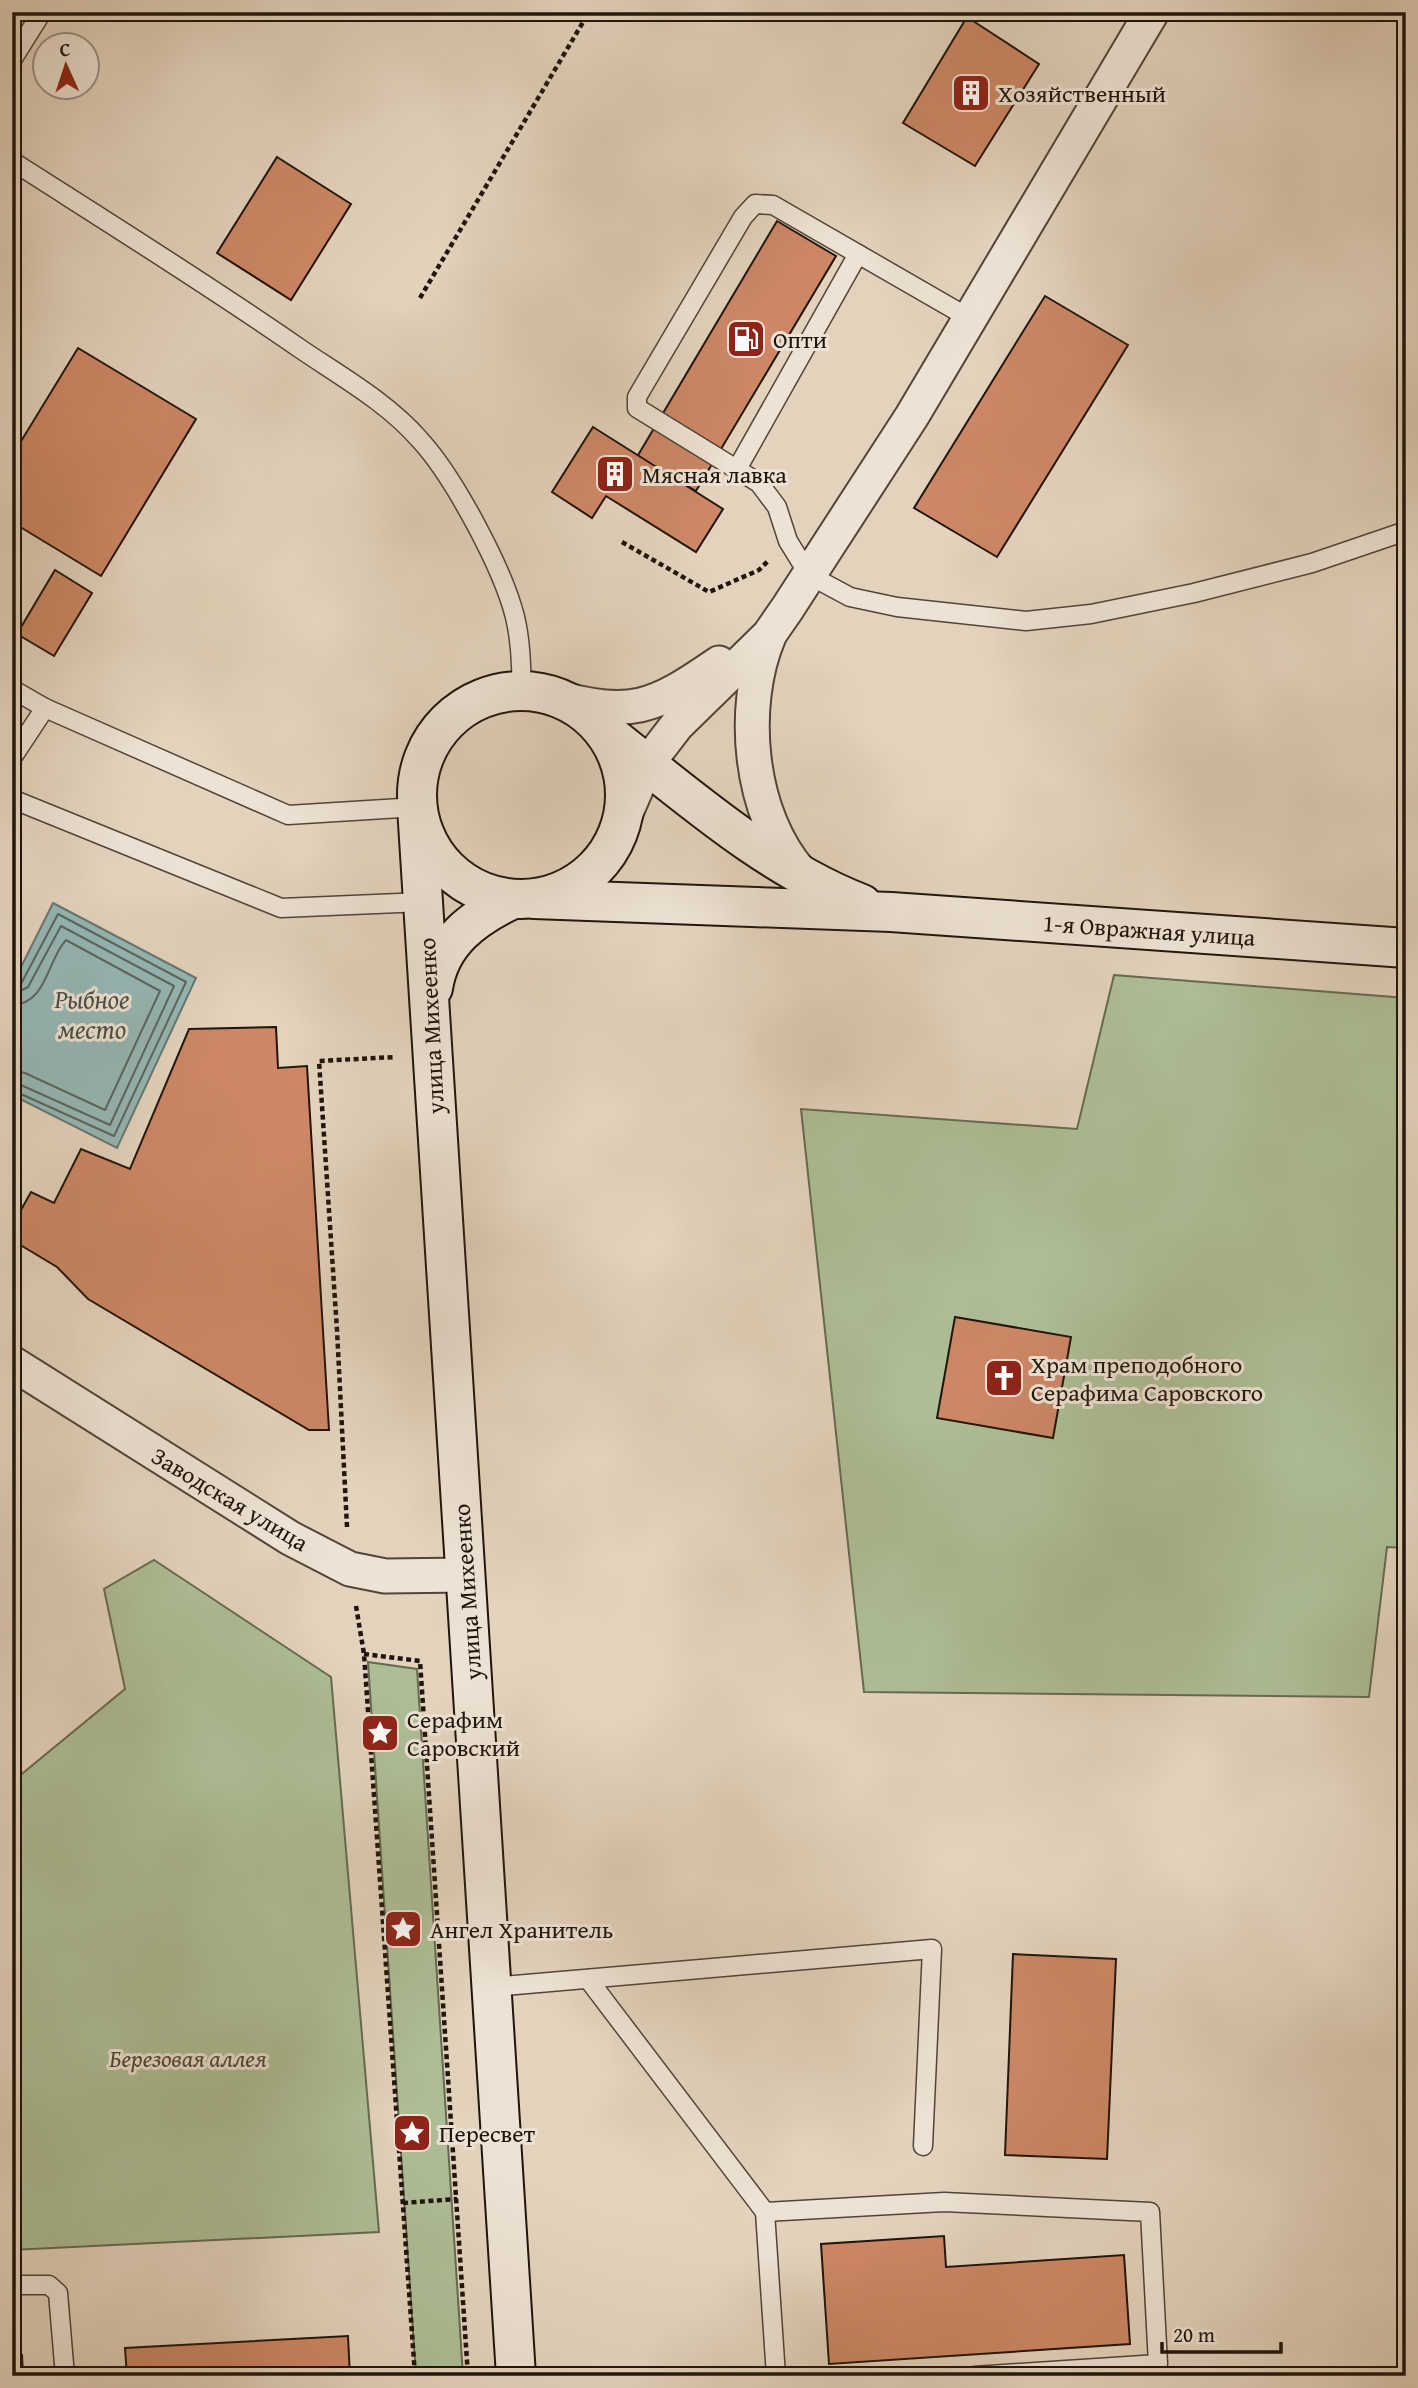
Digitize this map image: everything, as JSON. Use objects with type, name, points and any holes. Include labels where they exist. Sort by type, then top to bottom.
[{"type":"street","points":[[805,877],[775,839],[761,799],[755,769],[755,689],[762,652],[775,626],[912,416],[1152,12]]},
{"type":"street","points":[[775,626],[688,684],[663,699],[642,707],[607,708],[536,693],[493,695],[466,707],[444,726],[427,750],[418,778],[417,807],[427,842],[449,871],[478,890],[523,899],[891,912]]},
{"type":"street","points":[[430,1007],[436,972],[447,947],[475,920],[523,899],[564,891],[590,874],[610,851],[647,764],[677,725],[775,626]]},
{"type":"street","points":[[536,693],[577,707],[693,800],[805,877],[861,904],[891,912]]},
{"type":"street","points":[[599,727],[617,755],[625,789],[622,822]]},
{"type":"street","name":"улица Михеенко","points":[[417,807],[516,2376]]},
{"type":"street","name":"1-я Овражная улица","points":[[891,912],[1406,948]]},
{"type":"street","name":"Заводская улица","points":[[12,1363],[290,1538],[350,1569],[385,1576],[466,1575]]},
{"type":"lane","points":[[12,60],[42,12]]},
{"type":"lane","points":[[12,161],[257,318],[383,406],[421,440],[459,498],[498,573],[515,616],[521,654],[536,693]]},
{"type":"lane","points":[[970,318],[773,205],[755,204],[743,217],[638,397],[637,408],[759,482],[777,507],[788,541],[809,575],[850,597],[897,607],[1026,621],[1091,614],[1194,593],[1312,563],[1406,531]]},
{"type":"lane","points":[[737,469],[858,254]]},
{"type":"lane","points":[[12,689],[45,708],[288,816],[417,807]]},
{"type":"lane","points":[[12,758],[45,708]]},
{"type":"lane","points":[[12,799],[281,908],[423,902]]},
{"type":"lane","points":[[492,1987],[932,1949],[923,2146]]},
{"type":"lane","points":[[588,1979],[765,2212],[776,2376]]},
{"type":"lane","points":[[765,2212],[944,2202],[1150,2212],[1158,2364],[974,2376]]},
{"type":"lane","points":[[12,2285],[49,2285],[58,2293],[65,2376]]},
{"type":"path","points":[[420,298],[589,12]]},
{"type":"path","points":[[622,542],[709,592],[760,570],[788,541]]},
{"type":"path","points":[[364,1654],[420,1661],[468,2376]]},
{"type":"path","points":[[403,2203],[457,2199]]},
{"type":"green space","points":[[1114,975],[1406,998],[1406,1548],[1387,1547],[1369,1697],[864,1692],[801,1109],[1077,1129]]},
{"type":"green space","name":"Березовая аллея","points":[[154,1560],[331,1677],[379,2232],[12,2250],[12,1782],[125,1689],[104,1589]]},
{"type":"green space","points":[[368,1662],[417,1669],[463,2376],[416,2376]]},
{"type":"water","name":"Рыбное место","points":[[53,903],[196,978],[117,1148],[12,1095],[12,985]]},
{"type":"building","name":"Хозяйственный","points":[[967,17],[1039,64],[975,166],[903,123]]},
{"type":"building","points":[[277,157],[351,204],[291,300],[217,253]]},
{"type":"building","name":"Опти","points":[[777,221],[836,256],[696,491],[637,457]]},
{"type":"building","points":[[1045,296],[1128,345],[997,557],[914,508]]},
{"type":"building","points":[[78,348],[196,419],[101,576],[12,522],[12,456]]},
{"type":"building","name":"Мясная лавка","points":[[593,427],[723,509],[696,552],[606,496],[592,518],[552,492]]},
{"type":"building","points":[[55,570],[92,593],[54,656],[17,634]]},
{"type":"building","points":[[276,1027],[278,1068],[307,1066],[329,1430],[309,1430],[88,1299],[57,1267],[12,1240],[12,1226],[31,1192],[54,1203],[81,1149],[130,1169],[189,1029]]},
{"type":"building","name":"Храм преподобного Серафима Саровского","points":[[955,1317],[1071,1337],[1053,1438],[937,1418]]},
{"type":"building","points":[[1013,1954],[1116,1959],[1107,2159],[1005,2155]]},
{"type":"building","points":[[944,2236],[946,2267],[1124,2255],[1130,2344],[829,2364],[821,2244]]},
{"type":"building","points":[[348,2336],[350,2376],[127,2376],[125,2348]]},
{"type":"building","points":[[12,2355],[22,2355],[23,2376],[12,2376]]},
{"type":"place","name":"Хозяйственный","points":[[971,93]]},
{"type":"place","name":"Опти","points":[[746,339]]},
{"type":"place","name":"Мясная лавка","points":[[615,474]]},
{"type":"place","name":"Храм преподобного Серафима Саровского","points":[[1004,1378]]},
{"type":"place","name":"Серафим Саровский","points":[[380,1733]]},
{"type":"place","name":"Ангел Хранитель","points":[[403,1929]]},
{"type":"place","name":"Пересвет","points":[[412,2133]]}]
